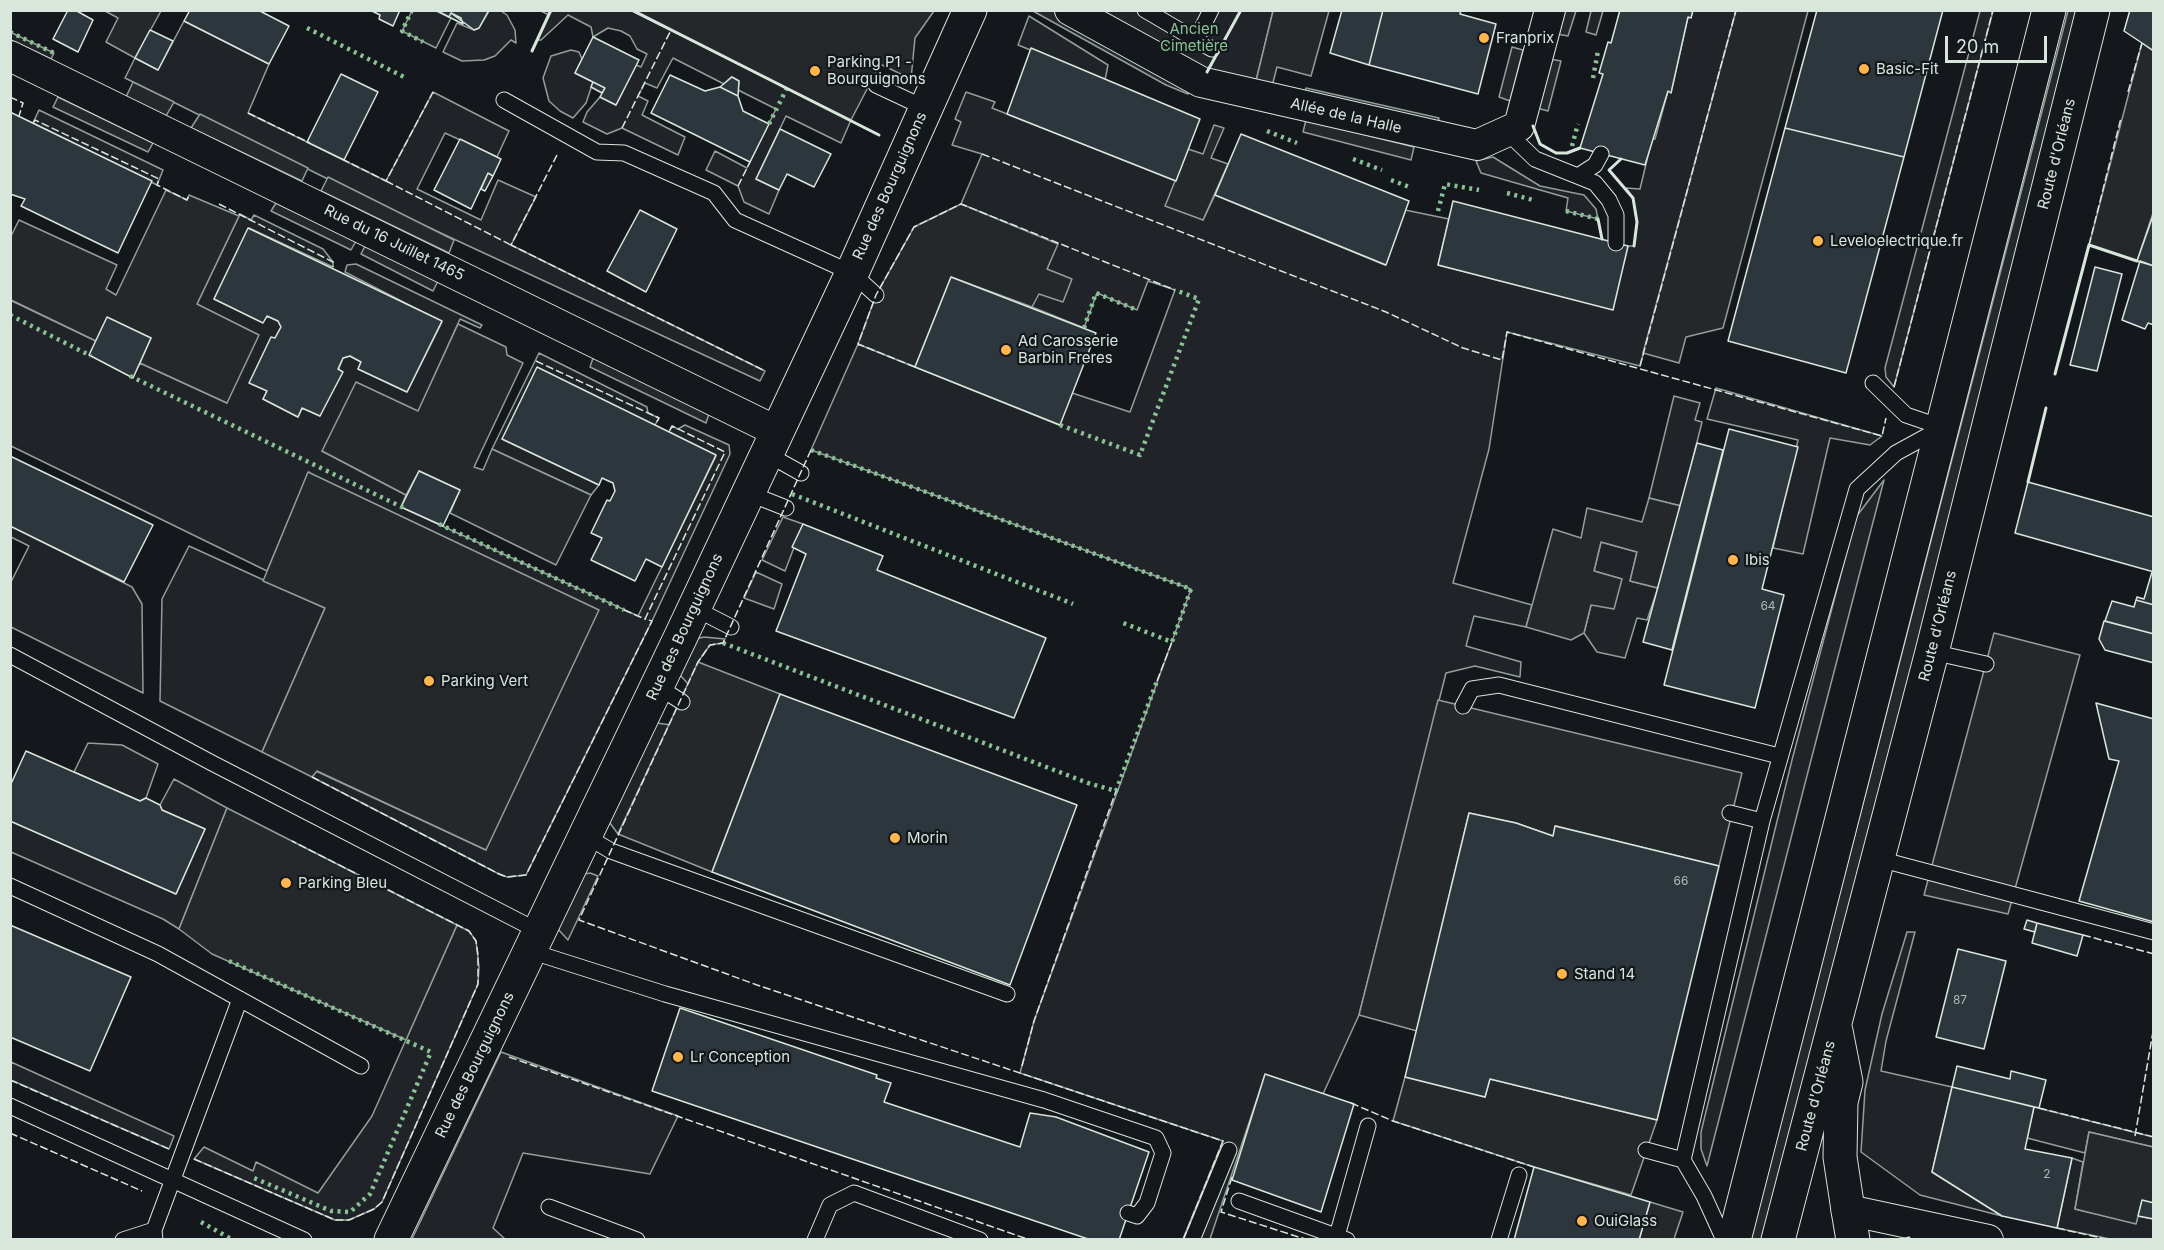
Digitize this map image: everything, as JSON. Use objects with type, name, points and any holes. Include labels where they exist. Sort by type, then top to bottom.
[{"type":"main road","name":"Rue des Bourguignons","points":[[391,1239],[586,836],[669,694],[694,608],[852,273],[970,10]]},
{"type":"main road","points":[[1734,1239],[1944,428],[2049,10]]},
{"type":"main road","name":"Route d'Orléans","points":[[1778,1239],[1879,859],[2093,10]]},
{"type":"main road","points":[[1835,1023],[1846,1082],[1841,1101],[1840,1157],[1851,1225]]},
{"type":"street","name":"Allée de la Halle","points":[[1070,10],[1201,82],[1477,145],[1519,126],[1550,10]]},
{"type":"street","name":"Rue du 16 Juillet 1465","points":[[10,56],[771,442]]},
{"type":"street","points":[[1851,1225],[1988,1239]]},
{"type":"lane","points":[[1145,10],[1212,50]]},
{"type":"lane","points":[[1196,40],[1211,10]]},
{"type":"lane","points":[[876,85],[925,108]]},
{"type":"lane","points":[[504,100],[597,152],[624,153],[714,193],[735,220],[852,273],[876,295]]},
{"type":"lane","points":[[1506,131],[1535,159],[1595,183],[1609,200],[1616,215],[1616,243]]},
{"type":"lane","points":[[1578,176],[1594,165],[1601,154]]},
{"type":"lane","points":[[1873,383],[1906,415],[1944,428]]},
{"type":"lane","points":[[1724,1239],[1704,1196],[1683,1160],[1779,756],[1857,489],[1896,453],[1944,428]]},
{"type":"lane","points":[[771,442],[801,473]]},
{"type":"lane","points":[[748,493],[786,508]]},
{"type":"lane","points":[[694,608],[731,627]]},
{"type":"lane","points":[[1932,652],[1986,664]]},
{"type":"lane","points":[[12,660],[212,763],[535,941],[665,994],[1044,1100],[1155,1138],[1163,1153],[1147,1203],[1137,1216],[1128,1213]]},
{"type":"lane","points":[[1463,706],[1472,689],[1499,685],[1779,756]]},
{"type":"lane","points":[[1730,813],[1762,821]]},
{"type":"lane","points":[[586,836],[611,851],[1007,994]]},
{"type":"lane","points":[[661,869],[668,855]]},
{"type":"lane","points":[[1879,859],[2154,932]]},
{"type":"lane","points":[[10,886],[158,954],[361,1066]]},
{"type":"lane","points":[[123,1239],[155,1235],[163,1206],[240,999]]},
{"type":"lane","points":[[10,1106],[304,1239]]},
{"type":"lane","points":[[1239,1202],[1342,1238],[1368,1126]]},
{"type":"lane","points":[[1192,1239],[1229,1150]]},
{"type":"lane","points":[[1647,1150],[1683,1160]]},
{"type":"lane","points":[[1499,1239],[1519,1175]]},
{"type":"lane","points":[[815,1239],[830,1205],[854,1193],[980,1239]]},
{"type":"lane","points":[[549,1207],[638,1239]]},
{"type":"green space","points":[[412,11],[436,11],[451,18],[436,48],[402,31]]},
{"type":"green space","points":[[489,11],[501,11],[507,15],[515,30],[516,43],[511,40],[495,56],[484,60],[462,61],[443,52],[457,23],[474,30],[479,28]]},
{"type":"green space","points":[[541,11],[632,11],[851,120],[841,143],[786,116],[756,179],[779,190],[769,214],[744,202],[738,186],[706,170],[715,151],[747,168],[776,109],[738,90],[739,81],[731,77],[724,84],[673,58],[657,88],[645,83],[638,96],[648,101],[642,115],[685,137],[678,155],[622,128],[607,134],[583,122],[587,112],[600,97],[616,105],[636,65],[641,67],[647,54],[637,49],[630,36],[621,31],[608,28],[593,37],[591,27],[568,15],[541,40],[537,40],[549,15]]},
{"type":"green space","name":"Ancien Cimetière","points":[[1091,11],[1273,11],[1255,85],[1205,75]]},
{"type":"green space","points":[[1591,11],[1603,11],[1596,35],[1586,32]]},
{"type":"green space","points":[[1693,11],[1736,11],[1640,366],[1507,332],[1489,449],[1453,583],[1532,605],[1526,627],[1474,616],[1466,646],[1521,662],[1520,677],[1475,666],[1446,673],[1359,1015],[1323,1094],[1265,1075],[1210,1239],[1183,1239],[1223,1141],[1020,1073],[1034,1021],[1191,589],[811,450],[858,344],[1059,425],[1072,393],[1130,412],[1175,290],[1148,281],[1137,310],[1097,293],[1084,328],[1032,307],[1057,244],[961,204],[982,154],[952,145],[961,122],[955,119],[966,92],[995,102],[992,108],[1176,181],[1203,220],[1215,195],[1385,265],[1405,210],[1449,219],[1438,265],[1612,309],[1628,246],[1634,246],[1637,222],[1633,198],[1626,188],[1640,189],[1652,139],[1655,139],[1668,91],[1671,92],[1688,17],[1691,17]]},
{"type":"green space","points":[[1980,11],[1993,11],[1894,387],[1886,377],[1885,368]]},
{"type":"green space","points":[[1029,16],[1108,65],[1105,80],[1018,45]]},
{"type":"green space","points":[[184,21],[269,64],[248,113],[386,181],[433,92],[509,131],[497,157],[445,133],[417,189],[481,220],[498,180],[536,197],[511,245],[765,371],[760,381],[376,203],[125,78],[135,58],[158,70]]},
{"type":"green space","points":[[10,32],[54,53],[51,59],[11,40]]},
{"type":"green space","points":[[571,50],[579,52],[582,59],[575,73],[593,82],[586,103],[573,118],[560,111],[549,101],[543,78],[551,56]]},
{"type":"green space","points":[[39,110],[163,170],[157,185],[33,123]]},
{"type":"green space","points":[[1493,157],[1540,186],[1584,195],[1596,209],[1598,219],[1566,211],[1568,198],[1481,173],[1476,161]]},
{"type":"green space","points":[[240,214],[251,220],[254,215],[323,249],[333,262],[333,267],[249,228],[214,299],[263,322],[267,316],[278,321],[281,327],[275,338],[267,391],[263,399],[298,417],[302,408],[320,416],[343,358],[350,356],[361,362],[358,369],[407,392],[442,322],[345,272],[347,265],[356,264],[482,325],[480,328],[460,319],[418,412],[322,451],[406,495],[401,507],[638,616],[716,456],[669,432],[672,426],[678,429],[685,425],[729,445],[730,454],[652,621],[526,875],[507,877],[499,874],[312,777],[316,771],[486,850],[309,472],[267,571],[11,446],[10,300],[96,341],[133,377],[140,363],[227,403],[197,304]]},
{"type":"green space","points":[[539,353],[647,407],[648,413],[659,418],[655,425],[502,439],[599,485],[591,495],[492,449]]},
{"type":"green space","points":[[1716,388],[1882,436],[1870,445],[1830,438],[1803,554],[1773,548],[1798,440],[1707,419]]},
{"type":"green space","points":[[1674,396],[1700,403],[1695,420],[1702,422],[1681,506],[1649,498]]},
{"type":"green space","points":[[1884,480],[1707,1166],[1701,1149],[1701,1132],[1792,760],[1856,517]]},
{"type":"green space","points":[[783,517],[803,524],[785,571],[762,560]]},
{"type":"green space","points":[[11,526],[132,587],[142,604],[143,693],[11,627],[10,584],[29,546],[11,537]]},
{"type":"green space","points":[[1601,542],[1637,552],[1630,581],[1658,588],[1647,620],[1637,618],[1625,658],[1597,652],[1584,633],[1591,605],[1622,579],[1594,571]]},
{"type":"green space","points":[[189,546],[325,608],[262,752],[160,701],[162,599]]},
{"type":"green space","points":[[756,572],[782,584],[774,609],[744,598]]},
{"type":"green space","points":[[704,637],[725,639],[723,643],[710,645],[698,662],[689,685],[680,675],[695,639]]},
{"type":"green space","points":[[657,723],[671,725],[618,834],[607,819]]},
{"type":"green space","points":[[88,743],[122,745],[158,764],[146,798],[140,801],[74,772]]},
{"type":"green space","points":[[174,779],[227,808],[179,929],[163,919],[11,852],[11,821],[176,894],[205,829],[162,810],[160,805]]},
{"type":"green space","points":[[590,873],[598,876],[568,940],[556,927],[580,875]]},
{"type":"green space","points":[[457,925],[469,931],[476,941],[478,984],[382,1202],[374,1209],[349,1220],[335,1220],[194,1159],[204,1147],[253,1171],[256,1162],[318,1193],[372,1116]]},
{"type":"green space","points":[[1907,932],[1915,932],[1886,1041],[1881,1071],[1952,1087],[1932,1172],[2002,1216],[1920,1195],[1861,1152],[1865,1090],[1882,1014]]},
{"type":"green space","points":[[501,1052],[678,1116],[650,1174],[523,1153],[493,1228],[505,1239],[412,1239]]},
{"type":"green space","points":[[11,1062],[174,1136],[169,1149],[11,1080]]},
{"type":"green space","points":[[2034,1107],[2153,1137],[2153,1147],[2089,1132],[2085,1153],[2027,1138]]},
{"type":"green space","points":[[2072,1158],[2083,1162],[2075,1209],[2136,1223],[2138,1216],[2153,1219],[2153,1239],[2110,1239],[2057,1228]]},
{"type":"shaded area","points":[[105,11],[161,11],[135,58],[106,42],[118,18]]},
{"type":"shaded area","name":"Parking P1 - Bourguignons","points":[[632,11],[934,11],[915,38],[911,79],[880,64],[851,120]]},
{"type":"shaded area","points":[[1033,11],[1054,11],[1192,84],[1188,94],[1166,85]]},
{"type":"shaded area","points":[[1273,11],[1329,11],[1311,76],[1277,67],[1271,90],[1255,85]]},
{"type":"shaded area","points":[[1563,11],[1576,11],[1568,36],[1557,34]]},
{"type":"shaded area","points":[[1736,11],[1808,11],[1723,328],[1686,337],[1679,363],[1643,353]]},
{"type":"shaded area","points":[[2068,11],[2079,11],[1928,604],[1763,1239],[1750,1240]]},
{"type":"shaded area","points":[[2142,43],[2153,51],[2153,213],[2137,261],[2089,245]]},
{"type":"shaded area","points":[[1512,47],[1523,50],[1510,101],[1499,97]]},
{"type":"shaded area","points":[[1550,59],[1561,61],[1548,111],[1537,108]]},
{"type":"shaded area","points":[[133,82],[174,102],[166,116],[126,97]]},
{"type":"shaded area","points":[[1306,88],[1439,118],[1437,126],[1304,96]]},
{"type":"shaded area","points":[[58,97],[153,143],[148,152],[53,107]]},
{"type":"shaded area","points":[[200,114],[308,168],[302,181],[191,128]]},
{"type":"shaded area","points":[[1306,120],[1414,147],[1411,160],[1303,132]]},
{"type":"shaded area","points":[[1214,125],[1224,128],[1211,158],[1228,164],[1203,220],[1165,206],[1188,149],[1203,154]]},
{"type":"shaded area","points":[[328,177],[454,240],[449,253],[321,191]]},
{"type":"shaded area","points":[[166,190],[187,200],[189,195],[239,216],[197,304],[259,335],[227,403],[140,363],[151,338],[107,318],[96,341],[11,300],[10,238],[19,220],[117,265],[106,289],[116,295]]},
{"type":"shaded area","points":[[276,203],[356,241],[351,250],[271,211]]},
{"type":"shaded area","points":[[961,204],[1058,244],[1047,269],[1072,279],[1063,302],[1039,294],[1032,307],[951,277],[915,367],[858,344],[876,295],[914,227]]},
{"type":"shaded area","points":[[365,246],[438,281],[433,291],[361,254]]},
{"type":"shaded area","points":[[458,324],[506,347],[507,355],[523,363],[474,467],[483,470],[492,449],[591,495],[556,565],[450,513],[460,490],[419,471],[406,495],[322,451],[356,382],[418,411]]},
{"type":"shaded area","points":[[594,355],[710,411],[706,423],[590,367]]},
{"type":"shaded area","name":"Parking Vert","points":[[308,472],[599,610],[486,850],[317,771],[312,777],[262,752],[325,608],[263,581]]},
{"type":"shaded area","points":[[1649,498],[1681,506],[1658,588],[1630,581],[1637,552],[1601,542],[1594,571],[1622,579],[1614,609],[1591,605],[1584,633],[1571,640],[1526,627],[1553,529],[1581,538],[1587,508],[1642,522]]},
{"type":"shaded area","points":[[1994,633],[2080,655],[2008,914],[1924,895]]},
{"type":"shaded area","points":[[698,662],[780,694],[712,872],[618,834]]},
{"type":"shaded area","points":[[1438,700],[1742,773],[1719,866],[1556,826],[1553,836],[1516,823],[1469,813],[1417,1031],[1359,1015]]},
{"type":"shaded area","name":"Parking Bleu","points":[[227,808],[457,925],[406,1040],[212,954],[179,929]]},
{"type":"shaded area","points":[[1405,1077],[1485,1097],[1490,1079],[1657,1120],[1631,1195],[1534,1167],[1393,1121]]},
{"type":"shaded area","points":[[2089,1132],[2153,1147],[2153,1203],[2142,1201],[2136,1224],[2075,1209]]},
{"type":"shaded area","points":[[1650,1202],[1683,1212],[1674,1239],[1639,1240]]},
{"type":"building","points":[[68,10],[75,10],[93,20],[78,52],[53,39]]},
{"type":"building","points":[[190,10],[258,10],[289,26],[269,64],[184,21]]},
{"type":"building","points":[[370,10],[400,10],[393,26],[379,19],[380,15]]},
{"type":"building","points":[[436,10],[489,10],[479,28],[474,30],[451,13],[449,17]]},
{"type":"building","points":[[1342,10],[1383,10],[1369,65],[1330,53]]},
{"type":"building","points":[[1383,10],[1461,10],[1460,14],[1496,24],[1478,94],[1369,65]]},
{"type":"building","points":[[1620,10],[1693,10],[1691,18],[1688,17],[1671,93],[1668,91],[1645,165],[1580,148],[1603,74],[1599,73],[1608,42],[1611,43]]},
{"type":"building","name":"Basic-Fit","points":[[1817,10],[1943,10],[1904,157],[1785,128]]},
{"type":"building","points":[[2130,10],[2154,10],[2154,51],[2124,31]]},
{"type":"building","points":[[451,13],[461,18],[463,24],[449,17]]},
{"type":"building","points":[[150,30],[173,41],[158,70],[135,58]]},
{"type":"building","points":[[593,37],[639,60],[616,105],[600,97],[605,88],[575,73]]},
{"type":"building","points":[[1031,48],[1200,119],[1176,181],[1007,114]]},
{"type":"building","points":[[341,74],[378,92],[344,160],[307,142]]},
{"type":"building","points":[[670,75],[705,91],[720,87],[738,96],[743,111],[769,124],[750,162],[651,113]]},
{"type":"building","points":[[732,77],[739,81],[738,96],[720,87]]},
{"type":"building","points":[[593,82],[605,88],[602,93],[591,87]]},
{"type":"building","points":[[10,112],[152,181],[118,253],[21,206],[25,199],[10,194]]},
{"type":"building","name":"Leveloelectrique.fr","points":[[1785,128],[1904,157],[1846,373],[1728,341]]},
{"type":"building","points":[[780,129],[831,154],[814,187],[787,174],[779,190],[756,179]]},
{"type":"building","points":[[1241,134],[1409,201],[1386,265],[1215,195]]},
{"type":"building","points":[[460,139],[501,159],[493,176],[488,173],[471,209],[434,190]]},
{"type":"building","points":[[488,173],[493,176],[485,191],[481,189]]},
{"type":"building","points":[[1453,201],[1628,246],[1613,310],[1438,265]]},
{"type":"building","points":[[640,210],[677,229],[646,292],[607,271]]},
{"type":"building","points":[[2154,213],[2154,266],[2137,261]]},
{"type":"building","points":[[248,228],[442,321],[407,392],[358,369],[361,362],[350,356],[343,358],[338,369],[343,372],[320,416],[302,408],[298,417],[263,399],[267,391],[249,383],[271,337],[275,338],[281,327],[278,321],[267,316],[263,323],[214,299]]},
{"type":"building","points":[[2140,261],[2154,266],[2154,325],[2148,323],[2145,329],[2122,320]]},
{"type":"building","points":[[2095,267],[2122,274],[2097,371],[2070,365]]},
{"type":"building","name":"Ad Carosserie Barbin Freres","points":[[951,277],[1096,333],[1060,425],[915,367]]},
{"type":"building","points":[[107,317],[151,338],[133,378],[89,355]]},
{"type":"building","points":[[537,367],[716,455],[662,567],[646,559],[635,581],[591,560],[602,538],[591,533],[607,500],[610,501],[615,491],[613,483],[602,478],[599,485],[502,439]]},
{"type":"building","name":"Ibis","points":[[1729,429],[1798,447],[1762,589],[1784,595],[1755,708],[1664,685]]},
{"type":"building","points":[[1697,443],[1723,450],[1672,650],[1643,642]]},
{"type":"building","points":[[10,456],[153,525],[124,582],[10,526]]},
{"type":"building","points":[[419,471],[460,490],[443,526],[401,507]]},
{"type":"building","points":[[2028,482],[2154,517],[2154,572],[2015,533]]},
{"type":"building","points":[[803,524],[883,556],[877,570],[1046,638],[1014,718],[776,631],[806,554],[792,547]]},
{"type":"building","points":[[2152,572],[2154,572],[2154,605],[2136,600],[2137,597],[2144,599]]},
{"type":"building","points":[[2136,600],[2154,605],[2154,634],[2105,621],[2112,601],[2134,607]]},
{"type":"building","points":[[2104,621],[2154,634],[2154,663],[2105,650],[2099,639]]},
{"type":"building","name":"Morin","points":[[780,694],[1077,805],[1010,985],[712,872]]},
{"type":"building","points":[[2096,703],[2154,719],[2154,922],[2079,901],[2119,761],[2109,759]]},
{"type":"building","points":[[26,751],[140,801],[146,798],[160,805],[162,810],[205,829],[176,894],[10,821],[10,786]]},
{"type":"building","name":"Stand 14","points":[[1469,813],[1516,823],[1553,836],[1555,826],[1719,866],[1657,1120],[1490,1079],[1485,1097],[1405,1077]]},
{"type":"building","points":[[2027,920],[2037,923],[2035,932],[2024,929]]},
{"type":"building","points":[[2037,923],[2083,935],[2077,956],[2032,943]]},
{"type":"building","points":[[10,925],[131,977],[90,1071],[10,1037]]},
{"type":"building","points":[[1958,949],[2006,961],[1984,1049],[1936,1037]]},
{"type":"building","points":[[680,1008],[877,1075],[876,1078],[891,1083],[884,1102],[1020,1147],[1030,1113],[1056,1117],[1149,1152],[1119,1240],[1091,1240],[652,1091]]},
{"type":"building","points":[[1957,1066],[2010,1079],[2011,1071],[2046,1080],[2039,1108],[1952,1087]]},
{"type":"building","points":[[1265,1074],[1354,1104],[1321,1212],[1232,1180]]},
{"type":"building","points":[[1952,1087],[2034,1107],[2025,1149],[2072,1158],[2057,1228],[2002,1216],[1932,1172]]},
{"type":"building","name":"OuiGlass","points":[[1534,1167],[1650,1202],[1639,1240],[1514,1240]]},
{"type":"building","points":[[2142,1200],[2154,1203],[2154,1219],[2138,1216]]},
{"type":"hedge","points":[[412,10],[402,31],[423,42]]},
{"type":"hedge","points":[[307,28],[404,77]]},
{"type":"hedge","points":[[10,32],[54,53]]},
{"type":"hedge","points":[[1593,78],[1598,51]]},
{"type":"hedge","points":[[769,124],[787,88]]},
{"type":"hedge","points":[[1572,146],[1578,124]]},
{"type":"hedge","points":[[1267,131],[1297,143]]},
{"type":"hedge","points":[[1353,159],[1382,170]]},
{"type":"hedge","points":[[1391,180],[1412,188]]},
{"type":"hedge","points":[[1438,211],[1445,184],[1479,190]]},
{"type":"hedge","points":[[1507,193],[1533,200]]},
{"type":"hedge","points":[[1566,211],[1598,219]]},
{"type":"hedge","points":[[1060,425],[1140,455],[1199,299],[1175,290]]},
{"type":"hedge","points":[[1084,328],[1096,293],[1137,310]]},
{"type":"hedge","points":[[10,315],[91,356]]},
{"type":"hedge","points":[[130,376],[404,508]]},
{"type":"hedge","points":[[811,450],[1191,589],[1172,642],[1123,623]]},
{"type":"hedge","points":[[792,494],[1073,604]]},
{"type":"hedge","points":[[439,524],[624,610]]},
{"type":"hedge","points":[[723,643],[1088,783],[1116,791],[1157,681]]},
{"type":"hedge","points":[[229,961],[431,1052],[370,1194],[350,1212],[331,1211],[254,1178]]},
{"type":"hedge","points":[[201,1222],[233,1240]]},
{"type":"fence","points":[[1640,366],[1736,10]]},
{"type":"fence","points":[[1894,387],[1993,10]]},
{"type":"fence","points":[[622,128],[671,30]]},
{"type":"fence","points":[[1525,43],[1528,32]]},
{"type":"fence","points":[[2128,92],[2142,43]]},
{"type":"fence","points":[[342,159],[386,181],[433,92]]},
{"type":"fence","points":[[10,97],[23,103],[19,116]]},
{"type":"fence","points":[[248,113],[310,143]]},
{"type":"fence","points":[[2089,245],[2121,118]]},
{"type":"fence","points":[[33,123],[35,120],[159,179],[157,185],[187,200],[189,195]]},
{"type":"fence","points":[[982,154],[1386,312],[1463,348],[1502,360],[1507,332],[1882,436],[1886,418]]},
{"type":"fence","points":[[557,155],[511,245],[765,371]]},
{"type":"fence","points":[[738,186],[750,162]]},
{"type":"fence","points":[[386,181],[511,245]]},
{"type":"fence","points":[[219,204],[333,262],[333,267]]},
{"type":"fence","points":[[915,367],[858,344],[876,295],[914,227],[961,204],[1175,290]]},
{"type":"fence","points":[[536,361],[659,418],[655,425]]},
{"type":"fence","points":[[624,610],[645,619],[725,452],[672,426],[669,432]]},
{"type":"fence","points":[[811,450],[723,643],[710,645],[698,662],[579,920],[757,985],[1223,1141],[1183,1240]]},
{"type":"fence","points":[[312,777],[499,874],[507,877],[526,875],[652,621],[645,619]]},
{"type":"fence","points":[[1157,681],[1172,642]]},
{"type":"fence","points":[[1022,1066],[1034,1021],[1116,791]]},
{"type":"fence","points":[[194,1159],[335,1220],[349,1220],[374,1209],[382,1202],[478,984],[476,941],[469,931],[292,841]]},
{"type":"fence","points":[[2083,935],[2154,954]]},
{"type":"fence","points":[[2135,1136],[2154,1026]]},
{"type":"fence","points":[[509,1057],[1030,1240]]},
{"type":"fence","points":[[10,1080],[169,1149]]},
{"type":"fence","points":[[1351,1103],[1393,1121],[1534,1167]]},
{"type":"fence","points":[[2039,1108],[2154,1137]]},
{"type":"fence","points":[[10,1133],[142,1191]]},
{"type":"fence","points":[[1232,1177],[1221,1212],[1308,1240]]},
{"type":"fence","points":[[2057,1228],[2110,1240]]},
{"type":"wall","points":[[532,51],[551,10]]},
{"type":"wall","points":[[632,10],[879,135]]},
{"type":"wall","points":[[1207,72],[1241,10]]},
{"type":"wall","points":[[1533,126],[1540,144],[1556,153],[1567,153],[1580,148]]},
{"type":"wall","points":[[1621,159],[1609,170],[1633,198],[1637,222],[1634,246]]},
{"type":"wall","points":[[1598,219],[1602,239]]},
{"type":"wall","points":[[2055,374],[2089,245],[2137,261]]},
{"type":"wall","points":[[2028,482],[2046,408]]},
{"type":"wall","points":[[1902,1240],[1909,1238]]},
{"type":"place","name":"Franprix","points":[[1484,38]]},
{"type":"place","name":"Basic-Fit","points":[[1864,69]]},
{"type":"place","name":"Parking P1 - Bourguignons","points":[[815,71]]},
{"type":"place","name":"Leveloelectrique.fr","points":[[1818,241]]},
{"type":"place","name":"Ad Carosserie Barbin Freres","points":[[1006,350]]},
{"type":"place","name":"Ibis","points":[[1733,560]]},
{"type":"place","name":"Parking Vert","points":[[429,681]]},
{"type":"place","name":"Morin","points":[[895,838]]},
{"type":"place","name":"Parking Bleu","points":[[286,883]]},
{"type":"place","name":"Stand 14","points":[[1562,974]]},
{"type":"place","name":"Lr Conception","points":[[678,1057]]},
{"type":"place","name":"OuiGlass","points":[[1582,1221]]}]
